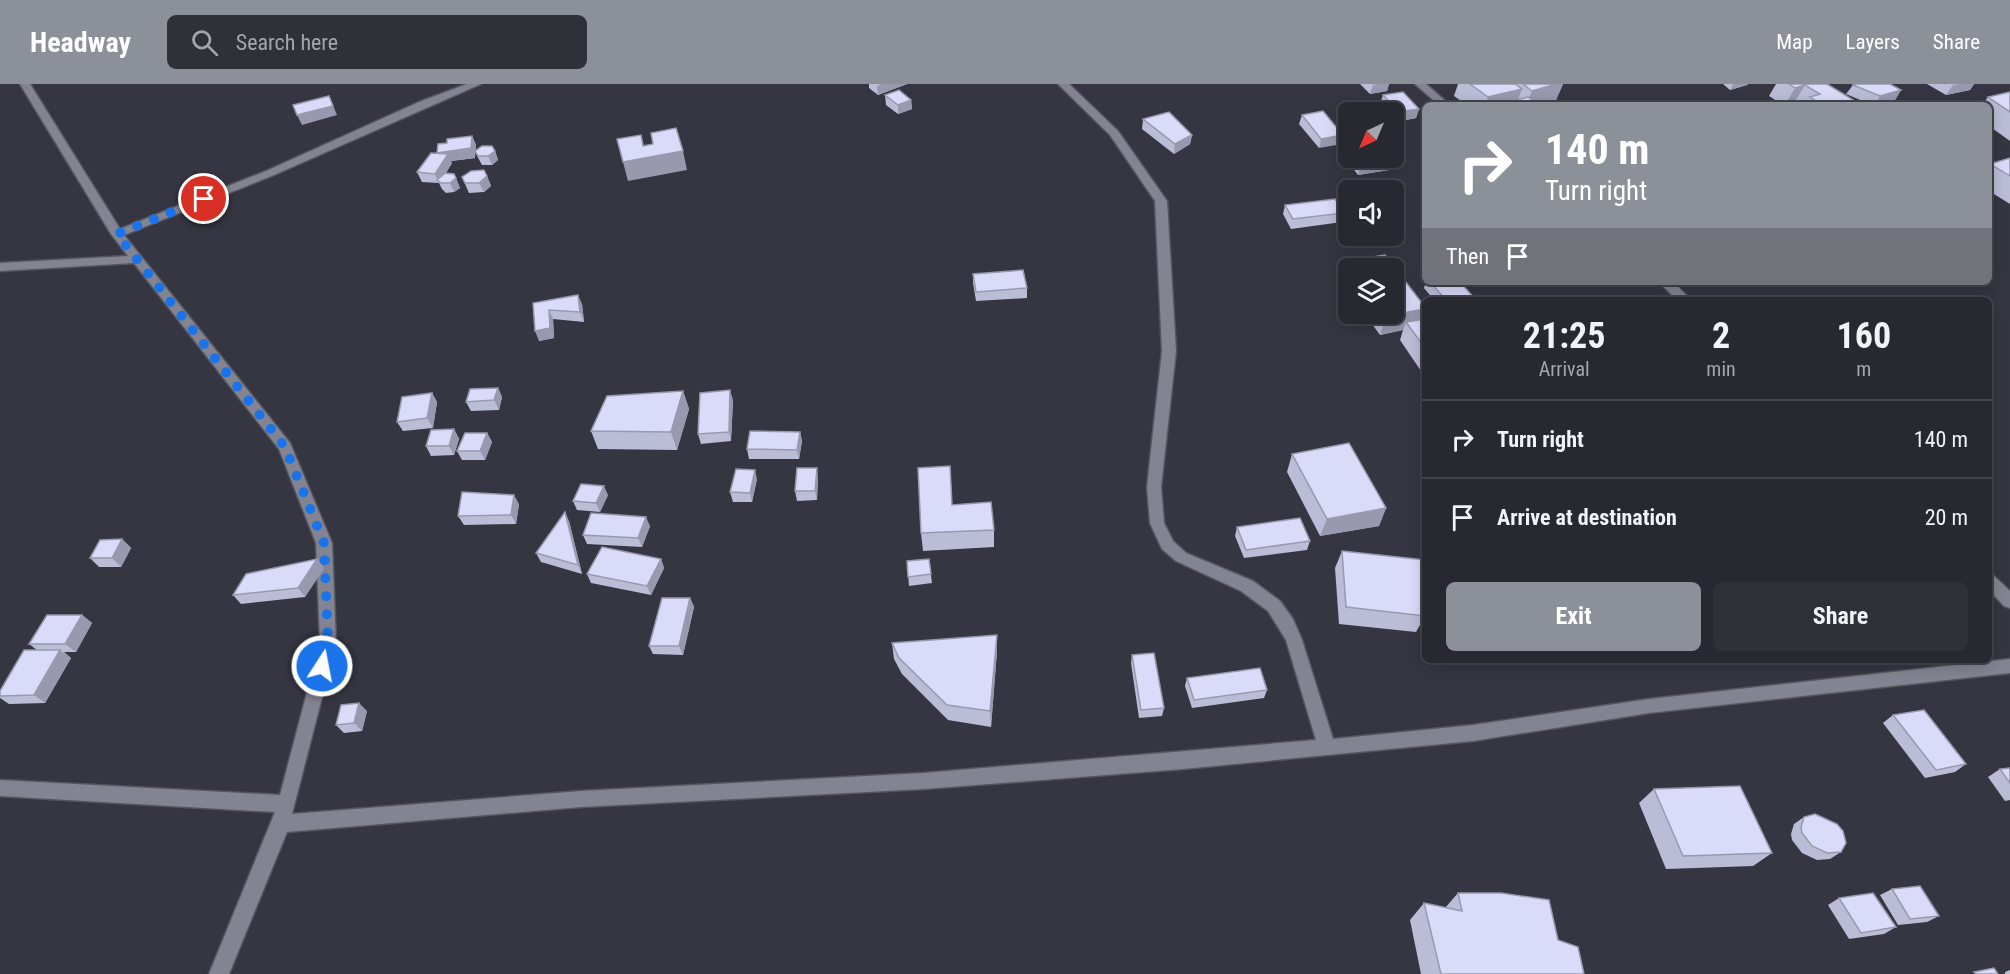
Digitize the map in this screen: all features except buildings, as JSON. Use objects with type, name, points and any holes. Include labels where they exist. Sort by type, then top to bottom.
[{"type":"street","points":[[25,84],[117,234],[285,447],[324,543],[328,643],[281,824],[219,974]]},
{"type":"street","points":[[117,234],[270,173],[423,104],[476,84]]},
{"type":"street","points":[[1063,84],[1114,133],[1161,201],[1169,351],[1154,486],[1157,523],[1167,544],[1181,557],[1247,586],[1274,606],[1287,624],[1294,640],[1327,747]]},
{"type":"street","points":[[1420,84],[1441,102]]},
{"type":"street","points":[[0,267],[138,259]]},
{"type":"street","points":[[1668,285],[1682,297]]},
{"type":"street","points":[[1992,583],[2010,601]]},
{"type":"street","points":[[281,824],[581,800],[924,781],[1183,761],[1473,733],[1649,706],[2010,666]]},
{"type":"street","points":[[0,788],[286,804]]},
{"type":"route","points":[[204,199],[117,234],[227,370],[285,447],[324,543],[328,643],[322,666]]}]
